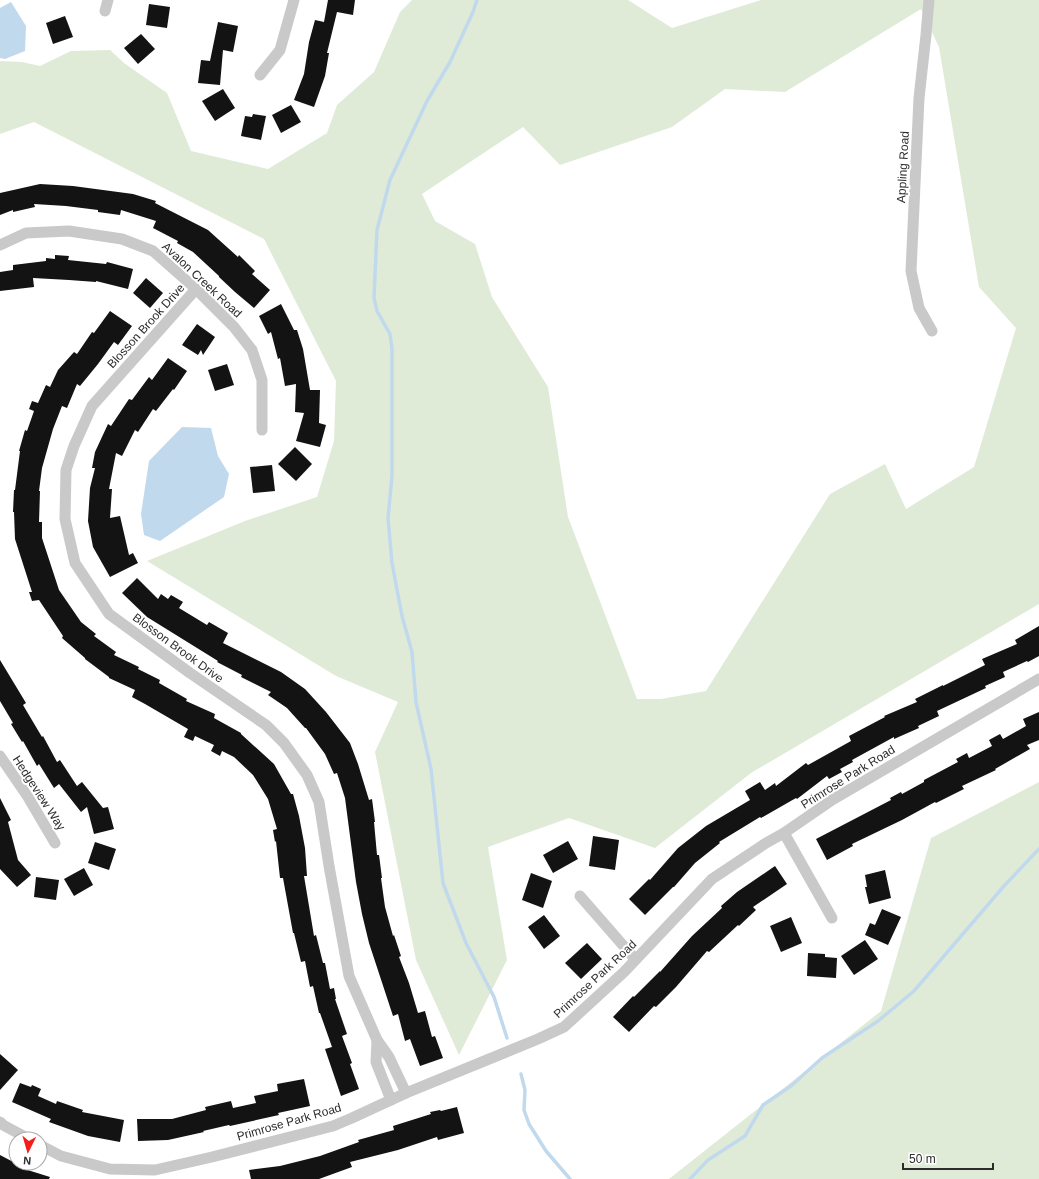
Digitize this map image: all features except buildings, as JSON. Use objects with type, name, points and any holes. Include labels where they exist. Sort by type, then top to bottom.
[{"type":"street","points":[[260,75],[280,50],[294,0]]},
{"type":"street","name":"Appling Road","points":[[929,0],[919,98],[911,272],[920,308],[932,332]]},
{"type":"street","name":"Avalon Creek Road","points":[[0,245],[26,233],[68,231],[122,239],[153,250],[196,289],[234,327],[252,350],[262,380],[262,430]]},
{"type":"street","name":"Blosson Brook Drive","points":[[196,289],[92,406],[74,446],[66,470],[65,519],[75,563],[109,614],[266,726],[284,743],[307,775],[319,802],[349,976],[377,1040],[389,1057],[406,1093]]},
{"type":"street","name":"Primrose Park Road","points":[[48,1149],[61,1156],[110,1169],[155,1170],[212,1157],[333,1126],[406,1093],[564,1027],[624,972],[712,879],[832,800],[1039,679]]},
{"type":"street","name":"Hedgeview Way","points":[[0,756],[28,797],[55,843]]},
{"type":"street","points":[[784,833],[832,918]]},
{"type":"street","points":[[580,896],[636,959]]},
{"type":"street","name":"Blosson Brook Drive","points":[[377,1040],[376,1062],[391,1100]]},
{"type":"street","points":[[0,1122],[14,1131]]},
{"type":"green space","points":[[412,0],[628,0],[672,28],[761,0],[1039,0],[1039,604],[751,773],[655,848],[569,818],[488,847],[507,960],[459,1055],[416,960],[375,752],[398,702],[336,676],[147,561],[245,521],[317,497],[334,441],[336,381],[264,239],[34,122],[0,134],[0,61],[22,62],[40,66],[71,51],[110,50],[124,63],[167,93],[191,151],[268,169],[327,133],[337,105],[374,72],[400,12]],"holes":[[[921,9],[939,47],[979,287],[1016,328],[974,467],[906,509],[885,464],[830,494],[706,691],[661,699],[637,699],[568,517],[548,387],[492,297],[475,244],[435,221],[422,194],[523,127],[560,165],[672,127],[725,89],[785,92]]]},
{"type":"green space","points":[[1039,782],[1039,1179],[669,1179],[881,1011],[931,838]]},
{"type":"water","points":[[11,2],[26,26],[25,51],[5,59],[0,58],[0,8]]},
{"type":"water","points":[[182,427],[211,428],[218,456],[229,474],[224,497],[160,541],[144,535],[141,514],[149,461]]},
{"type":"waterway","points":[[477,0],[450,62],[427,101],[390,180],[377,230],[374,298],[377,311],[390,334],[392,349],[392,476],[388,518],[392,563],[402,616],[412,652],[416,702],[431,769],[443,883],[466,943],[494,997],[507,1038]]},
{"type":"waterway","points":[[690,1179],[708,1160],[745,1136],[763,1105],[791,1086],[822,1058],[878,1021],[914,991],[1004,886],[1039,849]]},
{"type":"waterway","points":[[521,1074],[525,1090],[524,1110],[529,1124],[546,1151],[570,1179]]}]
